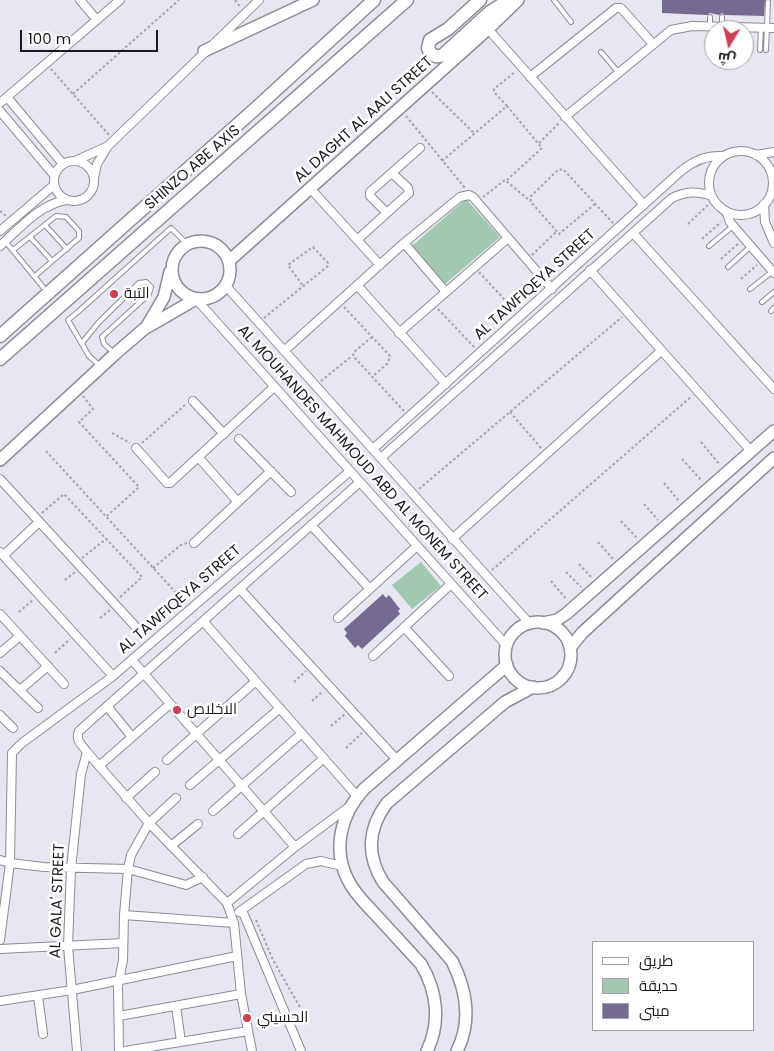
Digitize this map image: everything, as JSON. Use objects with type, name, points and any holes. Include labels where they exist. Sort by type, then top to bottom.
[{"type":"main road","name":"SHINZO ABE AXIS","points":[[0,336],[255,109],[374,0]]},
{"type":"main road","name":"SHINZO ABE AXIS","points":[[0,359],[407,0]]},
{"type":"main road","points":[[480,0],[448,29],[430,40],[428,48],[431,54],[443,55],[490,12],[509,0]]},
{"type":"street","points":[[80,0],[97,20]]},
{"type":"street","points":[[0,103],[120,0]]},
{"type":"street","points":[[2,244],[39,212],[57,202],[75,201],[88,195],[93,187],[96,164],[110,143],[259,0]]},
{"type":"street","points":[[204,51],[313,0]]},
{"type":"street","name":"AL DAGHT AL AALI STREET","points":[[229,261],[518,0]]},
{"type":"street","points":[[530,77],[616,8],[621,8],[653,44]]},
{"type":"street","points":[[565,117],[671,30],[686,26],[704,26]]},
{"type":"street","points":[[754,28],[767,28]]},
{"type":"street","points":[[488,29],[644,205]]},
{"type":"street","points":[[7,97],[63,164]]},
{"type":"street","points":[[0,111],[54,175]]},
{"type":"street","points":[[66,200],[58,194],[54,185],[54,175],[63,164],[75,161],[110,143]]},
{"type":"street","points":[[387,213],[369,194],[420,148]]},
{"type":"street","points":[[726,214],[753,212],[764,204],[772,192],[770,171],[762,159],[756,155],[745,151],[723,156],[712,170],[709,178],[712,198],[726,214],[733,226],[773,272]]},
{"type":"street","points":[[756,155],[774,152]]},
{"type":"street","name":"AL TAWFIQEYA STREET","points":[[373,449],[521,318],[688,165],[704,157],[713,155],[723,156]]},
{"type":"street","points":[[75,161],[85,164],[94,178]]},
{"type":"street","points":[[357,240],[409,193],[410,191],[392,173]]},
{"type":"street","points":[[0,231],[54,185]]},
{"type":"street","points":[[310,188],[380,265]]},
{"type":"street","name":"AL TAWFIQEYA STREET","points":[[382,458],[672,198],[695,192],[712,198]]},
{"type":"street","points":[[284,351],[404,243],[460,197],[468,195],[475,199],[552,289]]},
{"type":"street","points":[[764,204],[765,222],[774,243]]},
{"type":"street","points":[[633,233],[774,389]]},
{"type":"street","points":[[399,332],[508,238]]},
{"type":"street","points":[[144,329],[164,297],[174,257],[187,244],[199,241],[212,243],[222,250],[229,261],[230,277],[226,286],[215,296],[206,300],[196,300],[185,296],[176,288],[171,270]]},
{"type":"street","points":[[404,243],[446,292]]},
{"type":"street","points":[[590,270],[751,451]]},
{"type":"street","points":[[358,285],[446,384]]},
{"type":"street","name":"AL MOUHANDES MAHMOUD ABD AL MONEM STREET","points":[[226,286],[530,624]]},
{"type":"street","points":[[0,460],[101,366],[144,329],[196,300]]},
{"type":"street","name":"AL MOUHANDES MAHMOUD ABD AL MONEM STREET","points":[[196,300],[507,646]]},
{"type":"street","points":[[452,539],[661,350]]},
{"type":"street","points":[[136,448],[169,484],[274,387]]},
{"type":"street","points":[[193,401],[224,434]]},
{"type":"street","points":[[409,417],[417,426]]},
{"type":"street","points":[[543,623],[561,631],[567,639],[571,657],[565,674],[551,685],[542,688],[526,686],[514,677],[507,665],[507,646],[515,632],[530,624],[557,620],[573,608],[774,431]]},
{"type":"street","points":[[240,439],[291,492]]},
{"type":"street","points":[[199,458],[238,502]]},
{"type":"street","points":[[570,648],[582,633],[774,458]]},
{"type":"street","points":[[194,543],[271,471]]},
{"type":"street","name":"AL TAWFIQEYA STREET","points":[[10,863],[12,754],[22,743],[114,676],[350,471]]},
{"type":"street","points":[[0,479],[136,627]]},
{"type":"street","name":"AL TAWFIQEYA STREET","points":[[87,752],[78,741],[77,736],[79,732],[360,482]]},
{"type":"street","points":[[38,520],[2,554],[114,676]]},
{"type":"street","points":[[311,525],[370,589]]},
{"type":"street","points":[[338,618],[418,546]]},
{"type":"street","points":[[373,656],[451,584]]},
{"type":"street","points":[[240,589],[397,760]]},
{"type":"street","points":[[0,614],[64,684]]},
{"type":"street","points":[[203,621],[324,758],[354,800]]},
{"type":"street","points":[[404,627],[449,676]]},
{"type":"street","points":[[0,653],[20,636]]},
{"type":"street","points":[[132,660],[295,847]]},
{"type":"street","points":[[227,903],[354,800],[397,760],[507,665]]},
{"type":"street","points":[[20,690],[48,666]]},
{"type":"street","points":[[0,671],[38,708]]},
{"type":"street","points":[[167,760],[256,681]]},
{"type":"street","points":[[458,1051],[466,1016],[458,974],[452,961],[382,882],[372,859],[372,833],[378,817],[387,803],[506,702],[533,687]]},
{"type":"street","points":[[99,766],[170,704]]},
{"type":"street","points":[[107,706],[132,737]]},
{"type":"street","points":[[190,785],[280,708]]},
{"type":"street","points":[[0,715],[13,728]]},
{"type":"street","points":[[213,811],[302,733]]},
{"type":"street","points":[[87,752],[149,823],[227,903],[233,919],[241,994],[252,1051]]},
{"type":"street","name":"AL GALA' STREET","points":[[78,1051],[68,946],[71,869],[81,774],[87,752]]},
{"type":"street","points":[[238,834],[324,758]]},
{"type":"street","points":[[126,798],[154,772]]},
{"type":"street","points":[[119,1051],[118,1016],[123,960],[124,915],[131,855],[149,823],[176,798]]},
{"type":"street","points":[[354,800],[341,832],[340,852],[342,866],[353,889],[421,964],[428,976],[433,989],[436,1017],[434,1031],[427,1051]]},
{"type":"street","points":[[171,846],[198,824]]},
{"type":"street","points":[[0,860],[10,863],[71,869],[128,869],[186,884],[193,883],[203,877]]},
{"type":"street","points":[[124,915],[233,919],[245,908],[306,864],[321,861],[342,866]]},
{"type":"street","points":[[0,940],[10,863]]},
{"type":"street","points":[[245,908],[301,1051]]},
{"type":"street","points":[[0,949],[123,943]]},
{"type":"street","points":[[0,1001],[120,981],[237,956]]},
{"type":"street","points":[[118,1016],[241,994]]},
{"type":"street","points":[[38,996],[43,1034]]},
{"type":"street","points":[[176,1006],[181,1042]]},
{"type":"street","points":[[125,1051],[248,1031]]},
{"type":"lane","points":[[554,0],[571,22]]},
{"type":"lane","points":[[766,50],[768,2]]},
{"type":"lane","points":[[760,50],[767,28]]},
{"type":"lane","points":[[601,52],[619,73]]},
{"type":"lane","points":[[13,250],[56,216],[66,217],[79,231],[79,238],[35,276]]},
{"type":"lane","points":[[45,225],[67,248]]},
{"type":"lane","points":[[709,246],[733,226]]},
{"type":"lane","points":[[101,366],[88,356],[66,318],[79,311],[171,228],[187,244]]},
{"type":"lane","points":[[30,237],[52,261]]},
{"type":"lane","points":[[2,244],[13,250],[43,287]]},
{"type":"lane","points":[[728,266],[751,246]]},
{"type":"lane","points":[[750,289],[773,272]]},
{"type":"lane","points":[[82,343],[99,322],[139,284],[146,282],[151,287],[149,294],[102,337],[104,344],[115,354]]},
{"type":"lane","points":[[762,302],[774,292]]},
{"type":"path","points":[[73,94],[179,0]]},
{"type":"path","points":[[46,64],[73,94],[110,143]]},
{"type":"path","points":[[400,107],[442,161],[475,199],[507,180],[542,149],[539,142],[494,92],[494,89],[521,67]]},
{"type":"path","points":[[425,85],[475,134]]},
{"type":"path","points":[[442,161],[507,106]]},
{"type":"path","points":[[539,142],[565,117]]},
{"type":"path","points":[[531,202],[531,194],[562,169],[618,228]]},
{"type":"path","points":[[507,180],[531,202],[556,232],[561,233],[595,204]]},
{"type":"path","points":[[688,224],[712,198]]},
{"type":"path","points":[[702,239],[726,214]]},
{"type":"path","points":[[526,260],[556,232]]},
{"type":"path","points":[[721,258],[744,238]]},
{"type":"path","points":[[258,322],[303,286],[328,265],[313,247],[288,265],[303,286]]},
{"type":"path","points":[[741,279],[763,261]]},
{"type":"path","points":[[474,267],[521,318]]},
{"type":"path","points":[[340,301],[390,359],[388,364],[372,377]]},
{"type":"path","points":[[433,303],[480,354]]},
{"type":"path","points":[[412,494],[627,312]]},
{"type":"path","points":[[315,386],[353,355],[372,336]]},
{"type":"path","points":[[353,355],[409,417]]},
{"type":"path","points":[[78,389],[93,408],[80,422],[139,486],[107,516]]},
{"type":"path","points":[[485,575],[697,391]]},
{"type":"path","points":[[112,433],[136,448],[190,401],[193,401]]},
{"type":"path","points":[[510,412],[546,454]]},
{"type":"path","points":[[701,442],[727,472]]},
{"type":"path","points":[[46,451],[179,596]]},
{"type":"path","points":[[682,459],[708,489]]},
{"type":"path","points":[[664,483],[686,508]]},
{"type":"path","points":[[38,520],[64,494],[142,577],[100,618]]},
{"type":"path","points":[[644,504],[664,528]]},
{"type":"path","points":[[621,521],[644,546]]},
{"type":"path","points":[[65,580],[106,538]]},
{"type":"path","points":[[598,542],[620,567]]},
{"type":"path","points":[[153,568],[181,545],[194,543]]},
{"type":"path","points":[[579,564],[598,585]]},
{"type":"path","points":[[566,572],[588,594]]},
{"type":"path","points":[[551,581],[573,608]]},
{"type":"path","points":[[19,612],[39,594]]},
{"type":"path","points":[[55,653],[76,634]]},
{"type":"path","points":[[294,682],[311,666]]},
{"type":"path","points":[[312,701],[329,686]]},
{"type":"path","points":[[331,726],[350,709]]},
{"type":"path","points":[[346,748],[368,728]]},
{"type":"path","points":[[245,908],[258,924],[273,960],[309,1022]]},
{"type":"green space","points":[[466,199],[500,237],[445,284],[412,246]]},
{"type":"green space","points":[[421,562],[441,586],[412,609],[392,585]]},
{"type":"building","points":[[662,0],[765,0],[764,16],[725,15],[722,13],[719,15],[710,13],[707,15],[662,13]]},
{"type":"building","points":[[383,594],[386,598],[389,595],[400,609],[398,611],[400,614],[362,649],[358,645],[355,648],[345,636],[347,633],[344,629]]},
{"type":"place","name":"التبة","points":[[114,294]]},
{"type":"place","name":"الاخلاص","points":[[177,710]]},
{"type":"place","name":"الحسيني","points":[[247,1018]]}]
